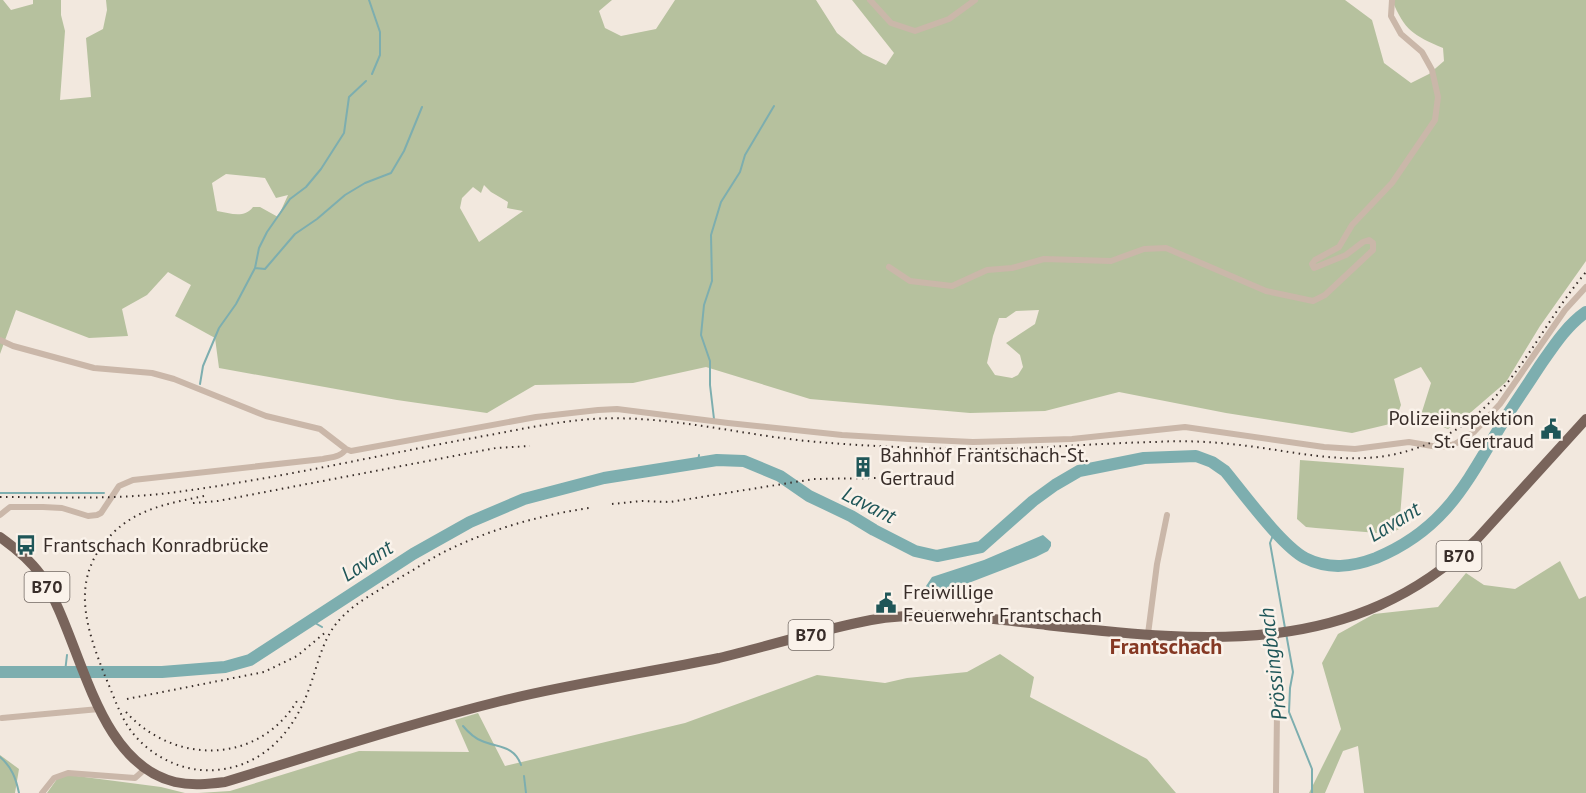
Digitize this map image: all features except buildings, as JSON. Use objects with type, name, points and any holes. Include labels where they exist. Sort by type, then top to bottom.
[{"type":"main road","name":"B70","points":[[0,537],[40,574],[76,651],[99,708],[116,741],[126,754],[145,769],[175,782],[190,784],[225,782],[503,700],[682,666],[853,624],[892,617],[926,614],[960,615],[1148,634],[1223,638],[1283,633],[1345,619],[1381,606],[1415,588],[1440,571],[1477,539],[1586,419]]},
{"type":"street","points":[[870,0],[891,23],[915,31],[949,19],[975,0]]},
{"type":"street","points":[[889,267],[910,281],[951,286],[987,270],[1012,268],[1044,259],[1112,261],[1144,249],[1166,248],[1266,291],[1313,301],[1319,298],[1342,280],[1373,250],[1373,243],[1369,240],[1363,242],[1346,255],[1314,268],[1312,264],[1339,247],[1352,225],[1392,183],[1435,120],[1438,97],[1432,70],[1422,52],[1401,34],[1391,16],[1392,0]]},
{"type":"street","points":[[0,340],[13,346],[94,368],[152,373],[174,379],[266,416],[320,429],[346,449],[357,451],[536,417],[617,409],[842,435],[909,439],[973,441],[1072,439],[1185,427],[1324,447],[1355,449],[1409,442],[1438,447],[1464,439],[1474,432],[1500,404],[1564,310],[1586,287]]},
{"type":"street","points":[[0,515],[10,507],[43,507],[62,508],[93,516],[101,513],[119,486],[132,480],[323,459],[339,456],[346,449]]},
{"type":"street","points":[[1148,634],[1157,564],[1167,515]]},
{"type":"street","points":[[1276,793],[1277,670],[1283,633]]},
{"type":"street","points":[[2,718],[99,708]]},
{"type":"street","points":[[42,793],[54,778],[68,773],[135,778],[145,769]]},
{"type":"green space","points":[[0,0],[3,0],[11,10],[33,4],[33,0],[61,0],[61,15],[65,31],[60,100],[91,97],[86,38],[103,29],[107,10],[106,0],[612,0],[599,11],[605,28],[621,36],[656,29],[675,0],[816,0],[837,33],[863,54],[886,65],[894,53],[852,0],[1345,0],[1372,20],[1384,63],[1411,83],[1429,74],[1444,61],[1443,48],[1411,31],[1401,19],[1392,0],[1586,0],[1586,261],[1540,326],[1506,382],[1448,429],[1420,418],[1431,383],[1421,367],[1394,379],[1401,405],[1394,423],[1352,433],[1226,413],[1119,392],[1045,411],[970,413],[810,399],[706,367],[633,383],[535,385],[487,413],[397,400],[219,368],[215,338],[175,316],[191,285],[168,272],[147,295],[122,309],[128,336],[89,338],[16,310],[0,354]],"holes":[[[226,174],[265,178],[276,198],[288,195],[278,217],[260,207],[253,207],[241,214],[217,211],[212,183]],[[484,185],[508,202],[507,208],[523,211],[479,242],[460,208],[462,198],[473,187],[481,193]],[[1039,310],[1035,324],[1006,343],[1020,355],[1023,367],[1018,375],[1012,378],[995,375],[987,363],[993,336],[999,318],[1006,318],[1016,311]]]},
{"type":"green space","points":[[1300,460],[1404,468],[1399,529],[1390,534],[1306,527],[1297,519]]},
{"type":"green space","points":[[1560,561],[1579,599],[1586,596],[1586,793],[1364,793],[1358,746],[1343,751],[1325,793],[1309,793],[1341,729],[1322,663],[1338,634],[1374,614],[1438,607],[1466,573],[1484,585],[1515,589]]},
{"type":"green space","points":[[1000,654],[1034,677],[1030,697],[1147,759],[1176,793],[198,793],[230,791],[359,751],[469,752],[455,720],[478,713],[505,766],[685,723],[817,675],[885,683],[907,678],[967,672]]},
{"type":"green space","points":[[0,755],[19,769],[15,793],[0,793]]},
{"type":"green space","points":[[69,775],[161,787],[185,793],[47,793],[57,779]]},
{"type":"water","points":[[1043,535],[1051,542],[1051,546],[1048,551],[1036,557],[940,594],[927,593],[926,586],[932,577],[984,560]]},
{"type":"waterway","points":[[369,0],[380,32],[380,55],[372,74]]},
{"type":"waterway","points":[[200,384],[203,366],[219,328],[236,304],[255,268],[259,248],[267,232],[290,199],[306,187],[321,169],[344,133],[349,97],[366,81]]},
{"type":"waterway","points":[[714,419],[710,361],[701,335],[704,305],[712,281],[711,235],[721,202],[740,172],[745,155],[774,106]]},
{"type":"waterway","points":[[255,268],[265,269],[295,234],[345,195],[365,183],[391,173],[404,151],[422,107]]},
{"type":"waterway","name":"Lavant","points":[[0,672],[162,672],[225,667],[250,660],[413,554],[470,522],[524,499],[604,478],[717,460],[744,461],[780,476],[809,496],[915,551],[937,556],[981,547],[1033,501],[1079,471],[1144,458],[1196,456],[1212,462],[1225,471],[1274,531],[1305,558],[1332,566],[1358,563],[1376,558],[1401,546],[1439,517],[1467,481],[1555,344],[1566,330],[1586,312]]},
{"type":"waterway","name":"Lavant","points":[[698,463],[699,455]]},
{"type":"waterway","points":[[0,493],[104,493]]},
{"type":"waterway","name":"Prössingbach","points":[[1275,530],[1270,543],[1285,628]]},
{"type":"waterway","points":[[310,620],[322,627]]},
{"type":"waterway","name":"Prössingbach","points":[[1286,633],[1293,672],[1289,712],[1312,769],[1312,793]]},
{"type":"waterway","points":[[65,672],[67,655]]},
{"type":"waterway","points":[[463,726],[479,740],[510,750],[521,765]]},
{"type":"waterway","points":[[0,757],[13,774],[19,793]]},
{"type":"waterway","points":[[524,776],[526,793]]},
{"type":"railway","points":[[0,497],[66,498],[155,495],[286,474],[561,422],[620,418],[677,422],[840,444],[995,449],[1190,441],[1331,457],[1372,458],[1414,449],[1446,436],[1472,418],[1494,398],[1513,375],[1586,272]]},
{"type":"railway","points":[[193,503],[218,501],[496,448],[530,446]]},
{"type":"railway","points":[[612,504],[642,501],[670,502],[814,479],[877,478]]},
{"type":"railway","points":[[204,496],[167,504],[144,512],[113,533],[99,550],[90,567],[85,602],[87,620],[98,657],[127,725],[144,745],[166,760],[203,770],[216,770],[249,762],[275,744],[286,732],[303,704],[330,632],[349,610],[363,600],[467,541],[518,523],[589,508]]},
{"type":"railway","points":[[127,699],[264,672],[297,656],[327,631]]},
{"type":"railway","points":[[126,712],[146,729],[167,742],[191,749],[215,750],[238,747],[261,737],[280,722],[297,701]]},
{"type":"place","name":"Polizeiinspektion St. Gertraud","points":[[1551,429]]},
{"type":"place","name":"Bahnhof Frantschach-St. Gertraud","points":[[863,467]]},
{"type":"place","name":"Frantschach Konradbrücke","points":[[26,545]]},
{"type":"place","name":"Freiwillige Feuerwehr Frantschach","points":[[886,603]]},
{"type":"district","name":"Frantschach","points":[[1166,646]]}]
